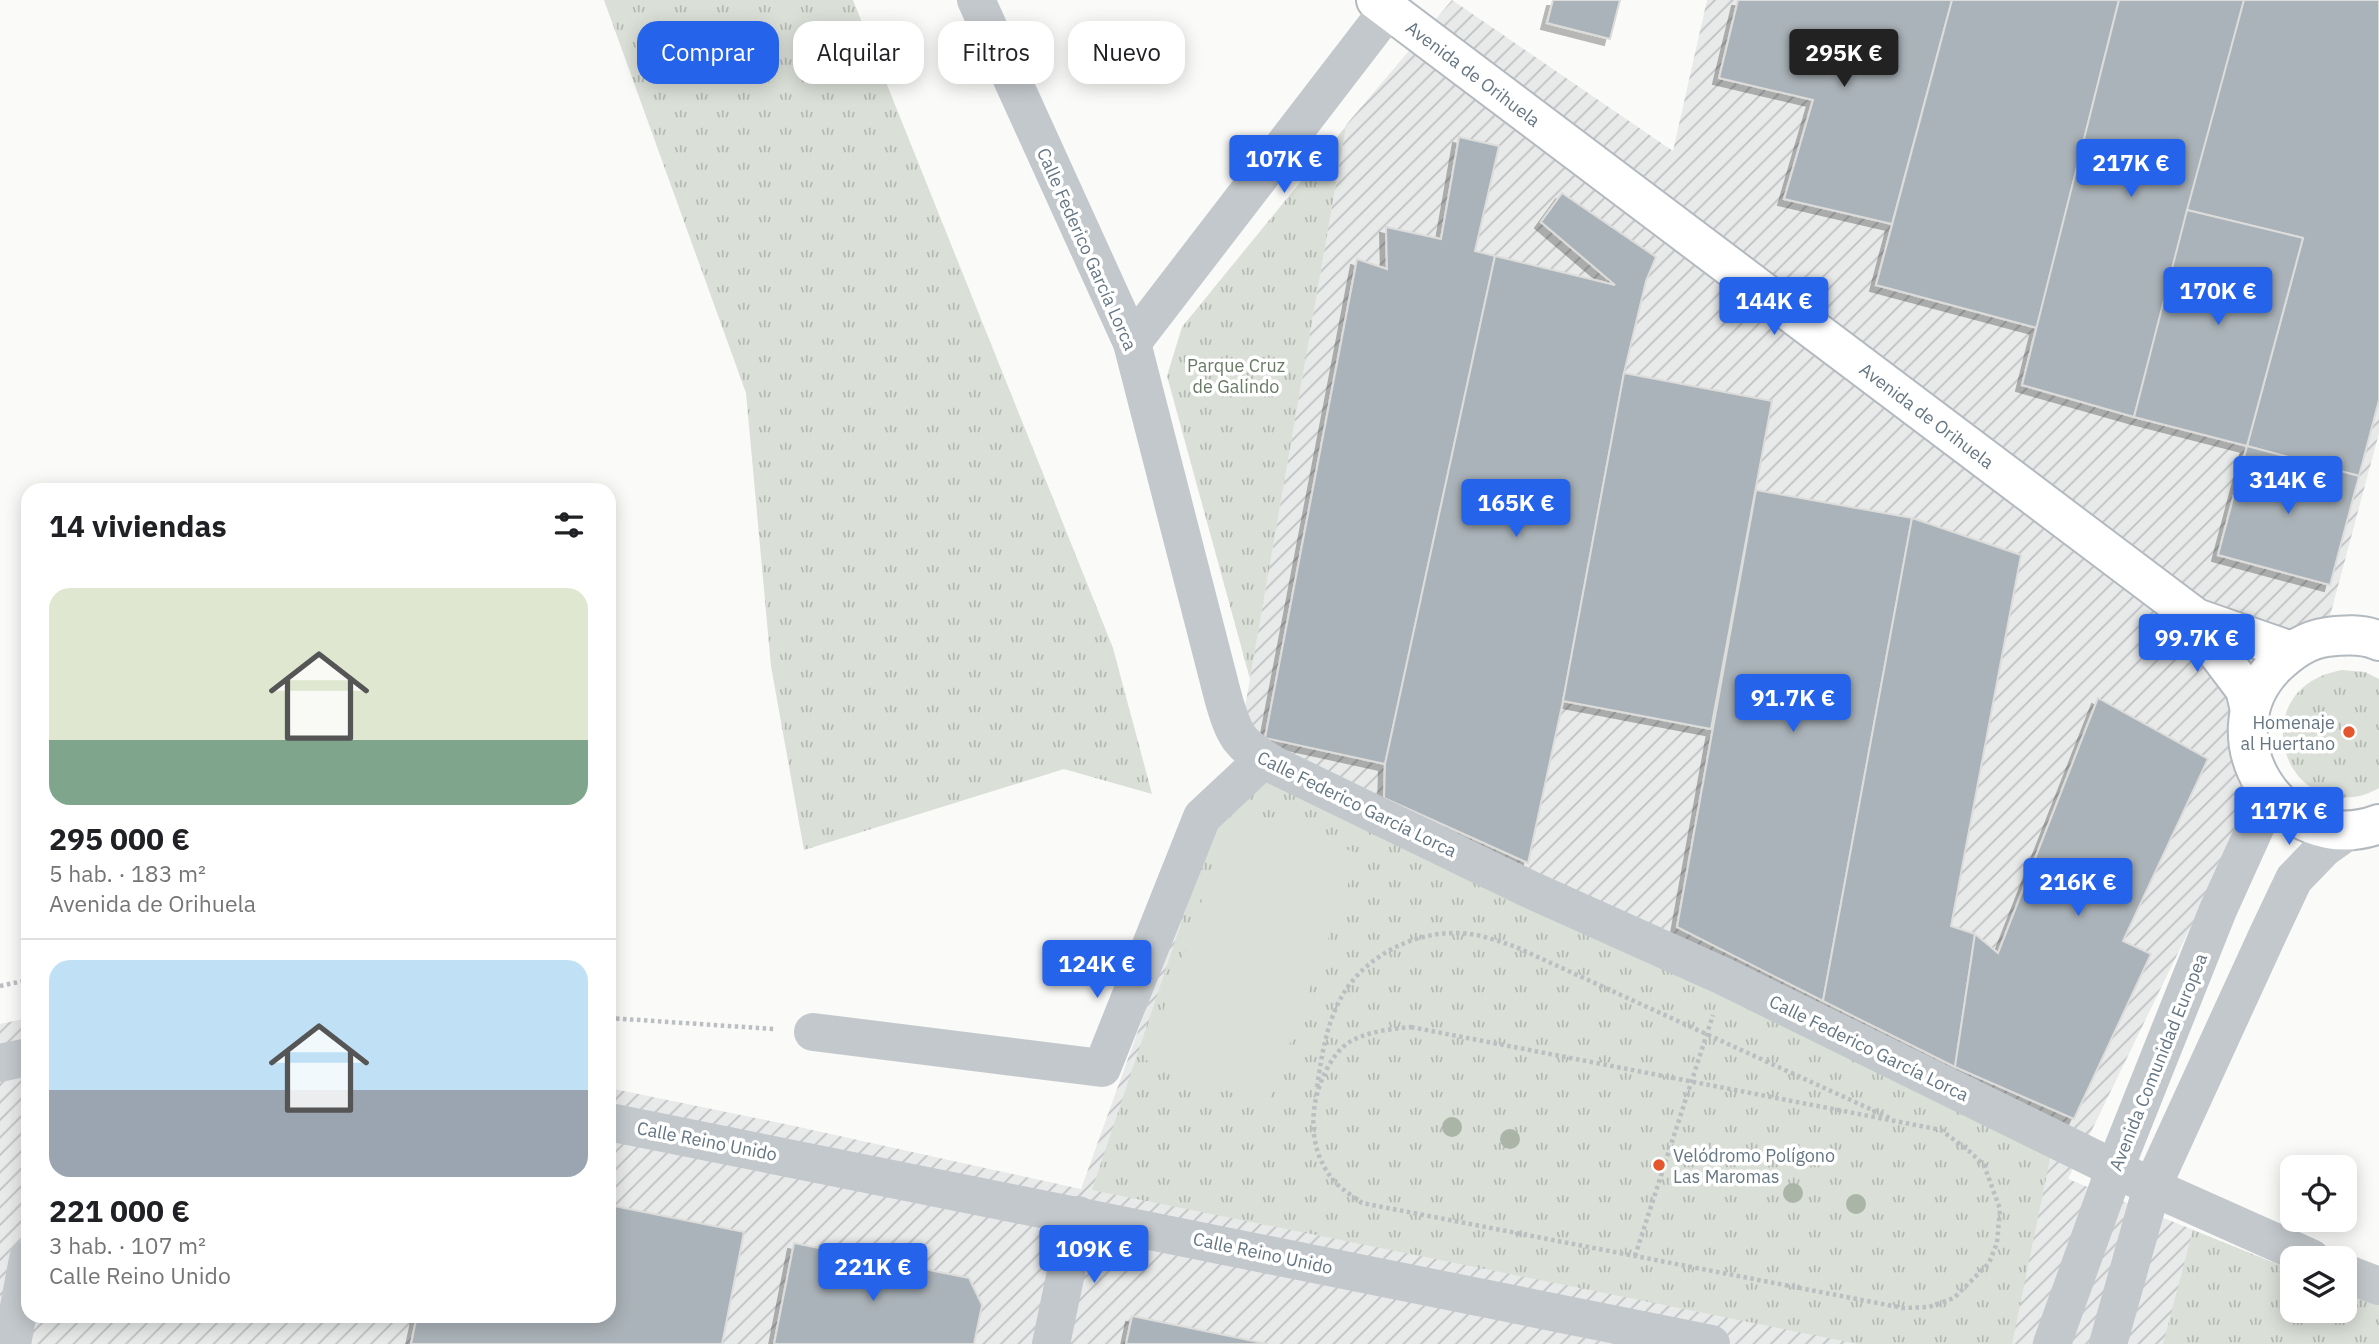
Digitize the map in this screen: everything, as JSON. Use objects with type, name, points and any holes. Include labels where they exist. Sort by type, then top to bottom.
[{"type":"main road","name":"Avenida de Orihuela","points":[[1382,5],[2196,618],[2291,651]]},
{"type":"main road","name":"Avenida de Orihuela","points":[[2196,618],[2214,648],[2245,688],[2250,710]]},
{"type":"main road","points":[[2364,828],[2322,828],[2297,818],[2276,802],[2260,781],[2251,758],[2248,734],[2250,710],[2265,676],[2291,651],[2317,639],[2346,634],[2377,639]]},
{"type":"street","name":"Calle Federico García Lorca","points":[[984,5],[1132,343],[1232,727],[1248,750],[1517,883],[1725,977],[2152,1187],[2284,1246]]},
{"type":"street","points":[[1132,343],[1382,5]]},
{"type":"street","points":[[813,1032],[1102,1069],[1202,817],[1264,759]]},
{"type":"street","name":"Avenida Comunidad Europea","points":[[2052,1344],[2115,1168],[2218,910],[2260,817],[2260,781]]},
{"type":"street","points":[[2108,1344],[2152,1187],[2294,879],[2324,848],[2364,828]]},
{"type":"street","points":[[0,1063],[21,1058]]},
{"type":"street","name":"Calle Reino Unido","points":[[616,1123],[1712,1344]]},
{"type":"street","points":[[1051,1344],[1078,1215]]},
{"type":"street","points":[[2357,1278],[2379,1286]]},
{"type":"street","points":[[12,1344],[21,1296]]},
{"type":"path","points":[[1316,1095],[1335,1055],[1351,1041],[1372,1033],[1411,1027],[1691,1082],[1899,1122],[1941,1130],[1984,1165],[2000,1209],[1997,1243],[1989,1263],[1954,1298],[1928,1307],[1903,1308],[1362,1203],[1335,1182],[1314,1142],[1312,1117],[1323,1044],[1336,1006],[1350,983],[1367,965],[1389,950],[1412,939],[1454,933],[1478,935],[1516,947],[1899,1122]]},
{"type":"path","points":[[1635,1256],[1725,977]]},
{"type":"path","points":[[0,986],[21,982]]},
{"type":"path","points":[[616,1018],[813,1032]]},
{"type":"shaded area","points":[[1452,0],[1673,151],[1707,0],[2379,0],[2379,433],[2330,616],[2278,639],[2252,801],[2068,1179],[2280,1265],[2280,1323],[2357,1323],[2379,1344],[0,1344],[0,1024],[21,1020],[21,1323],[616,1323],[616,1089],[1081,1189],[1236,759],[1346,125]]},
{"type":"green space","points":[[604,0],[853,0],[861,21],[793,21],[793,84],[887,84],[1113,648],[1152,794],[1064,769],[804,850],[771,666],[746,393]]},
{"type":"green space","name":"Parque Cruz de Galindo","points":[[1346,126],[1250,679],[1167,376],[1182,327]]},
{"type":"green space","points":[[2342,670],[2365,672],[2379,679],[2379,788],[2359,796],[2331,796],[2309,786],[2293,768],[2284,746],[2284,722],[2293,699],[2312,681]]},
{"type":"green space","points":[[1236,759],[2051,1154],[2012,1344],[1858,1344],[1092,1190]]},
{"type":"green space","points":[[1235,806],[1359,854],[1267,1106],[1146,1060]]},
{"type":"green space","points":[[2193,1230],[2280,1265],[2280,1323],[2357,1323],[2357,1296],[2379,1304],[2379,1344],[2163,1344]]},
{"type":"building","points":[[1553,0],[1620,0],[1610,39],[1547,23]]},
{"type":"building","points":[[1738,0],[1952,0],[1892,224],[1784,199],[1813,100],[1719,78]]},
{"type":"building","points":[[1952,0],[2119,0],[2037,328],[1876,285]]},
{"type":"building","points":[[2119,0],[2244,0],[2134,417],[2022,385]]},
{"type":"building","points":[[2244,0],[2379,0],[2379,400],[2359,476],[2247,446],[2303,238],[2187,210]]},
{"type":"building","points":[[1459,137],[1499,146],[1475,251],[1495,256],[1385,764],[1265,738],[1357,259],[1387,269],[1386,227],[1441,239]]},
{"type":"building","points":[[1562,193],[1656,257],[1646,281],[1624,373],[1563,701],[1528,863],[1384,798],[1385,764],[1495,256],[1615,285],[1541,222]]},
{"type":"building","points":[[2187,210],[2303,238],[2247,446],[2134,417]]},
{"type":"building","points":[[1624,373],[1772,401],[1711,729],[1563,701]]},
{"type":"building","points":[[2247,446],[2359,476],[2330,585],[2218,555]]},
{"type":"building","points":[[1756,490],[1912,518],[1823,1001],[1677,927]]},
{"type":"building","points":[[1912,518],[2021,555],[1951,926],[1975,934],[1955,1067],[1823,1001]]},
{"type":"building","points":[[2098,698],[2208,759],[2123,941],[2151,954],[2074,1119],[1955,1067],[1975,934],[1998,953]]},
{"type":"building","points":[[616,1206],[744,1232],[722,1344],[411,1344],[416,1323],[616,1323]]},
{"type":"building","points":[[794,1243],[969,1278],[982,1305],[974,1344],[774,1344]]},
{"type":"building","points":[[1132,1316],[1268,1344],[1126,1344]]},
{"type":"place","name":"Homenaje al Huertano","points":[[2349,732]]},
{"type":"place","name":"Velódromo Polígono Las Maromas","points":[[1659,1165]]}]
